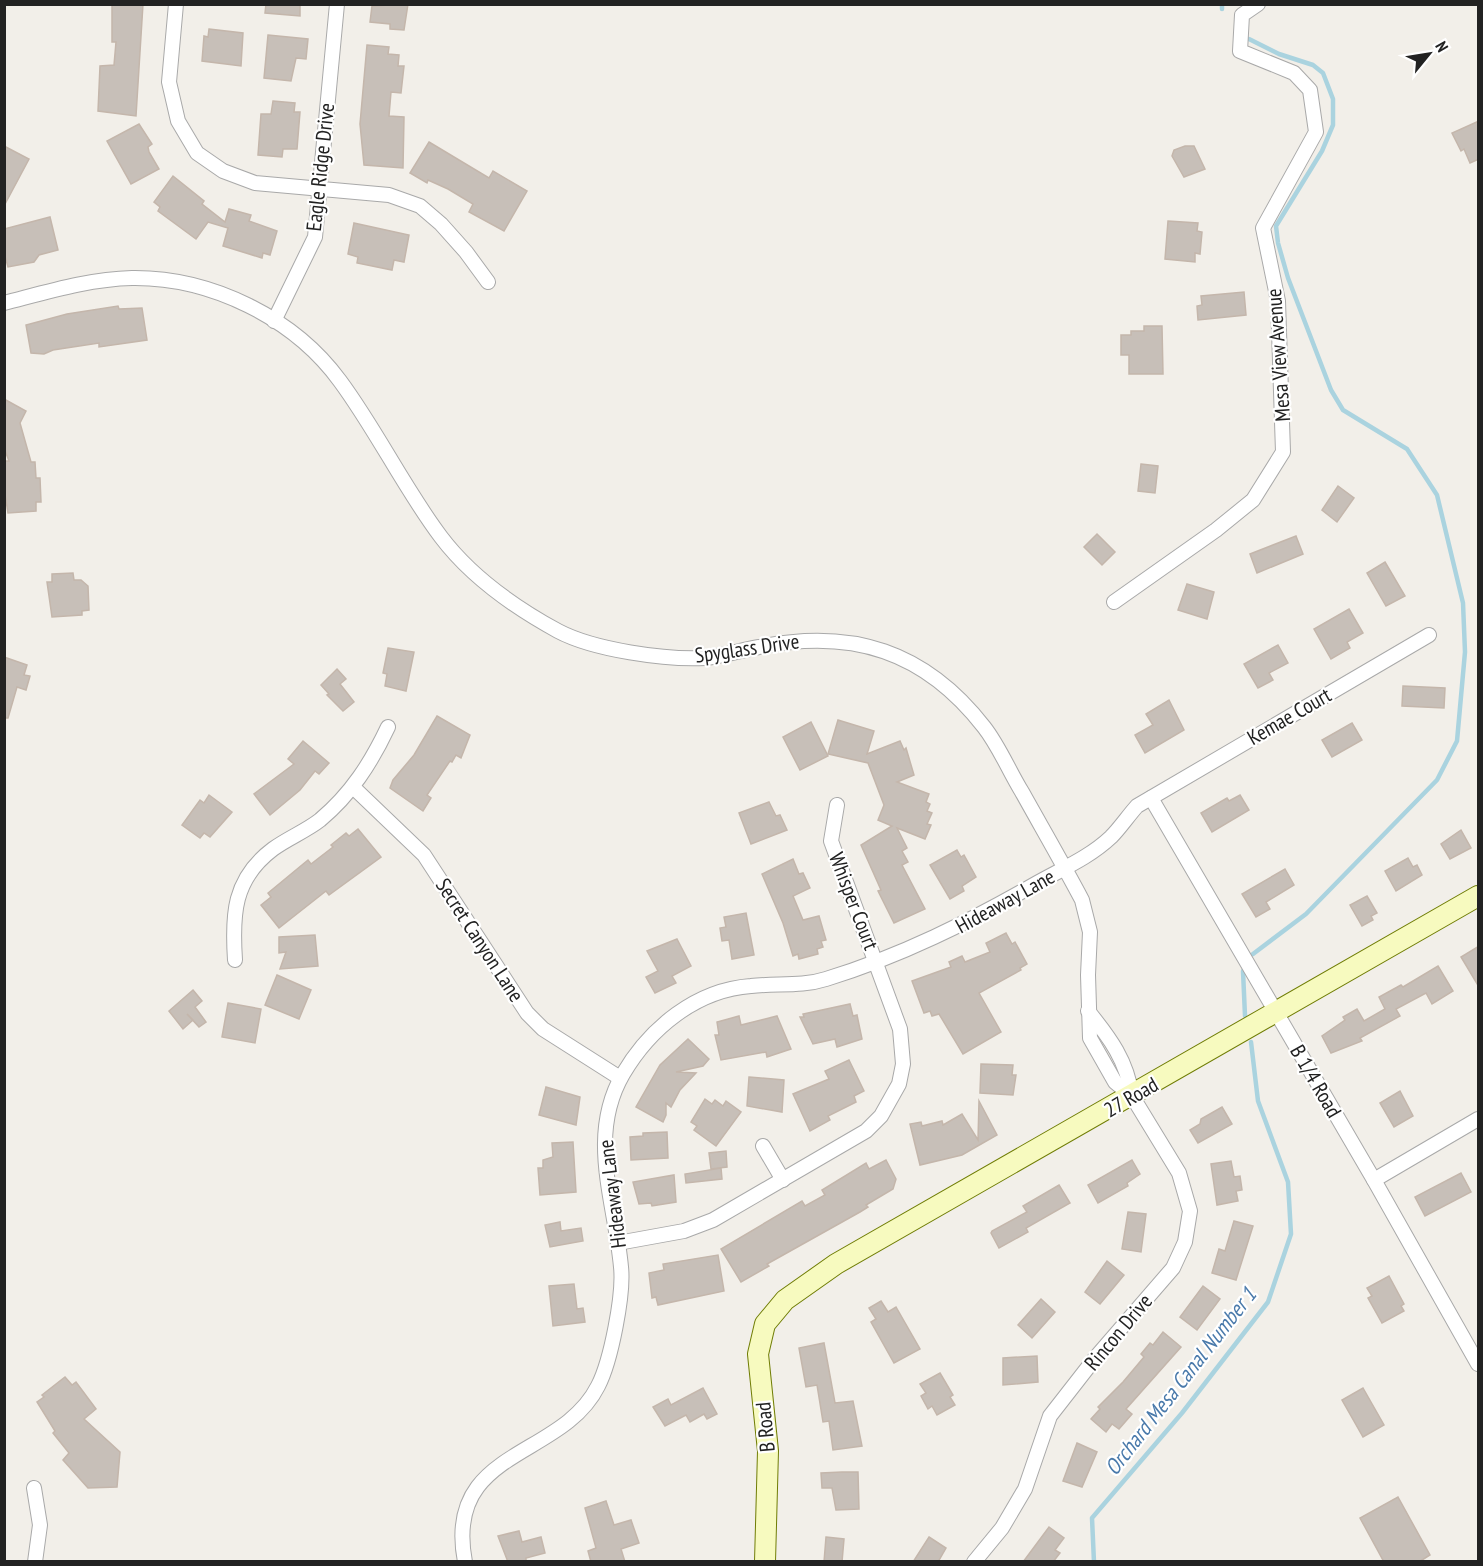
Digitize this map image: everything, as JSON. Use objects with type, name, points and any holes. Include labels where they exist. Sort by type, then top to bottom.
[{"type":"street","points":[[176,4],[169,82],[178,122],[197,153],[223,171],[255,183],[389,195],[420,206],[441,224],[488,282]]},
{"type":"street","name":"Eagle Ridge Drive","points":[[274,321],[315,237],[321,189],[330,54],[337,4]]},
{"type":"street","name":"Mesa View Avenue","points":[[1114,602],[1216,530],[1253,500],[1283,452],[1278,301],[1263,228],[1316,132],[1310,90],[1294,73],[1240,51],[1242,15],[1258,4]]},
{"type":"street","name":"Spyglass Drive","points":[[4,303],[87,282],[134,278],[203,288],[242,302],[302,341],[339,379],[441,538],[473,573],[508,602],[562,634],[631,654],[706,658],[797,639],[848,641],[893,654],[915,665],[954,693],[985,729],[1082,900],[1090,932],[1088,1011],[1090,1038],[1115,1082],[1132,1096]]},
{"type":"street","name":"Kemae Court","points":[[1151,798],[1429,636]]},
{"type":"street","points":[[235,960],[232,921],[237,896],[247,876],[272,849],[320,820],[353,787],[370,763],[388,728]]},
{"type":"street","name":"Secret Canyon Lane","points":[[353,787],[424,855],[527,1013],[543,1029],[620,1078]]},
{"type":"street","name":"Hideaway Lane","points":[[465,1562],[461,1541],[467,1508],[473,1493],[493,1470],[514,1454],[563,1426],[584,1408],[599,1384],[619,1303],[622,1270],[603,1148],[609,1106],[620,1078],[640,1046],[655,1031],[708,996],[728,988],[802,985],[825,980],[932,940],[1065,867],[1111,837],[1137,806],[1151,798]]},
{"type":"street","name":"B 1/4 Road","points":[[1151,798],[1479,1364]]},
{"type":"street","name":"Whisper Court","points":[[618,1243],[684,1231],[713,1220],[866,1131],[881,1116],[898,1084],[903,1064],[900,1029],[831,841],[837,805]]},
{"type":"street","name":"27 Road","points":[[785,1300],[836,1264],[1277,1014],[1479,896]]},
{"type":"street","name":"Rincon Drive","points":[[974,1562],[1002,1528],[1025,1488],[1050,1416],[1096,1357],[1173,1268],[1185,1242],[1190,1211],[1179,1173],[1132,1096]]},
{"type":"street","points":[[1374,1180],[1479,1119]]},
{"type":"street","points":[[763,1146],[783,1180]]},
{"type":"street","name":"B Road","points":[[765,1562],[768,1451],[758,1354],[765,1324],[785,1300]]},
{"type":"street","points":[[34,1488],[40,1525],[35,1562]]},
{"type":"building","points":[[112,4],[143,4],[136,116],[98,111],[100,66],[114,65],[116,42],[112,42]]},
{"type":"building","points":[[266,4],[300,4],[300,16],[265,13]]},
{"type":"building","points":[[408,4],[404,30],[390,29],[390,24],[370,22],[372,6]]},
{"type":"building","points":[[209,29],[243,33],[241,66],[202,61],[204,36],[208,37]]},
{"type":"building","points":[[268,35],[308,39],[306,59],[296,58],[291,81],[264,78]]},
{"type":"building","points":[[367,45],[389,47],[388,54],[399,55],[398,66],[404,66],[401,93],[391,92],[389,116],[404,117],[403,168],[364,165],[360,124]]},
{"type":"building","points":[[273,101],[295,103],[294,112],[300,112],[297,149],[283,149],[282,157],[258,155],[261,114],[271,114]]},
{"type":"building","points":[[1479,121],[1479,159],[1470,163],[1464,149],[1461,151],[1452,133]]},
{"type":"building","points":[[139,124],[152,144],[148,147],[149,152],[159,169],[131,184],[107,141]]},
{"type":"building","points":[[429,142],[489,178],[493,171],[527,191],[504,231],[469,212],[473,204],[448,189],[428,180],[427,183],[410,173]]},
{"type":"building","points":[[4,146],[29,159],[4,206]]},
{"type":"building","points":[[1194,146],[1205,169],[1184,177],[1172,156],[1174,150]]},
{"type":"building","points":[[173,176],[204,201],[202,204],[225,222],[229,209],[251,215],[249,221],[277,231],[270,255],[263,253],[262,258],[223,246],[228,228],[208,222],[196,239],[158,211],[160,207],[154,202]]},
{"type":"building","points":[[50,217],[58,250],[39,255],[34,262],[8,267],[4,253],[4,229]]},
{"type":"building","points":[[1168,221],[1198,223],[1197,231],[1202,232],[1200,254],[1195,253],[1195,262],[1165,259]]},
{"type":"building","points":[[354,223],[409,235],[404,262],[394,260],[392,270],[357,263],[358,257],[348,254]]},
{"type":"building","points":[[1244,292],[1246,315],[1198,320],[1197,306],[1202,305],[1201,296]]},
{"type":"building","points":[[118,306],[119,309],[142,308],[147,340],[99,347],[99,343],[53,350],[44,354],[31,353],[26,325],[67,314]]},
{"type":"building","points":[[1144,326],[1162,326],[1163,374],[1129,374],[1129,355],[1121,355],[1121,335],[1131,335],[1131,331],[1144,331]]},
{"type":"building","points":[[4,399],[26,411],[20,423],[31,462],[35,462],[36,478],[40,478],[41,502],[36,502],[36,511],[8,513],[4,488],[4,461],[9,461],[4,448]]},
{"type":"building","points":[[1141,464],[1158,466],[1155,493],[1138,491]]},
{"type":"building","points":[[1338,486],[1354,498],[1337,522],[1322,510]]},
{"type":"building","points":[[1097,534],[1115,552],[1102,565],[1084,547]]},
{"type":"building","points":[[1296,536],[1303,554],[1257,573],[1250,554]]},
{"type":"building","points":[[1385,562],[1405,596],[1386,606],[1367,573]]},
{"type":"building","points":[[73,573],[74,580],[81,580],[88,586],[89,610],[82,611],[82,615],[52,617],[47,582],[52,582],[52,574]]},
{"type":"building","points":[[1187,584],[1214,592],[1207,619],[1178,610]]},
{"type":"building","points":[[1349,609],[1363,633],[1347,642],[1350,648],[1331,659],[1314,629]]},
{"type":"building","points":[[1278,645],[1288,663],[1269,673],[1273,680],[1258,688],[1244,664]]},
{"type":"building","points":[[388,648],[414,652],[406,691],[385,686],[387,674],[383,673]]},
{"type":"building","points":[[4,657],[27,665],[24,675],[30,676],[26,690],[17,687],[8,718],[4,718]]},
{"type":"building","points":[[337,669],[346,679],[340,684],[354,702],[343,711],[327,695],[329,694],[321,685]]},
{"type":"building","points":[[1403,686],[1445,688],[1444,708],[1402,706]]},
{"type":"building","points":[[1169,700],[1184,730],[1145,753],[1135,735],[1153,725],[1146,714]]},
{"type":"building","points":[[437,716],[470,735],[461,758],[456,755],[452,762],[450,761],[427,795],[431,798],[423,811],[390,788],[393,780],[414,755]]},
{"type":"building","points":[[838,720],[874,731],[867,754],[900,741],[904,750],[906,748],[914,775],[897,782],[929,794],[926,802],[930,804],[927,811],[932,813],[927,824],[931,825],[925,839],[897,828],[907,848],[902,851],[908,862],[902,865],[925,909],[894,923],[878,891],[881,890],[861,845],[892,826],[878,820],[884,805],[868,763],[828,754]]},
{"type":"building","points":[[811,722],[828,756],[800,770],[783,737]]},
{"type":"building","points":[[1352,723],[1362,740],[1332,757],[1322,740]]},
{"type":"building","points":[[303,741],[329,763],[319,774],[315,771],[300,790],[270,815],[254,794],[294,764],[288,759]]},
{"type":"building","points":[[209,795],[232,812],[210,837],[204,833],[200,838],[182,825],[200,800],[204,803]]},
{"type":"building","points":[[1240,795],[1249,810],[1212,832],[1201,813],[1227,798],[1229,801]]},
{"type":"building","points":[[769,802],[776,816],[780,815],[787,830],[751,844],[739,813]]},
{"type":"building","points":[[358,829],[381,857],[329,895],[326,891],[279,928],[261,905],[271,897],[268,893],[308,860],[311,864],[333,847],[331,845],[346,833],[349,836]]},
{"type":"building","points":[[1461,830],[1471,848],[1450,859],[1441,844]]},
{"type":"building","points":[[957,850],[961,857],[964,855],[976,877],[962,886],[964,891],[950,899],[930,865]]},
{"type":"building","points":[[1408,858],[1413,867],[1417,865],[1422,875],[1396,891],[1385,871]]},
{"type":"building","points":[[793,859],[799,874],[803,873],[810,888],[793,896],[803,920],[819,916],[826,940],[821,941],[823,947],[817,949],[818,954],[799,959],[798,954],[793,956],[783,923],[762,874]]},
{"type":"building","points":[[1285,869],[1294,885],[1266,902],[1270,909],[1256,917],[1242,894]]},
{"type":"building","points":[[1367,896],[1377,913],[1371,916],[1373,920],[1362,926],[1350,905]]},
{"type":"building","points":[[746,913],[754,955],[732,959],[729,940],[722,941],[720,928],[726,927],[724,917]]},
{"type":"building","points":[[1006,933],[1012,944],[1015,942],[1027,964],[1020,968],[1021,970],[979,993],[1001,1032],[963,1054],[939,1014],[932,1016],[930,1011],[924,1013],[912,981],[951,967],[949,962],[962,956],[965,962],[990,952],[986,943]]},
{"type":"building","points":[[315,935],[318,966],[280,969],[286,952],[279,953],[279,937]]},
{"type":"building","points":[[677,939],[691,966],[672,976],[676,983],[655,993],[646,977],[658,971],[647,951]]},
{"type":"building","points":[[1479,946],[1479,987],[1461,957]]},
{"type":"building","points":[[1438,966],[1453,991],[1432,1004],[1426,993],[1396,1009],[1400,1016],[1360,1038],[1362,1041],[1331,1053],[1322,1036],[1345,1020],[1343,1017],[1357,1009],[1364,1021],[1385,1009],[1379,997],[1401,985],[1403,987]]},
{"type":"building","points":[[277,975],[311,990],[299,1019],[265,1005]]},
{"type":"building","points":[[193,990],[202,1001],[195,1007],[206,1022],[199,1027],[193,1020],[183,1029],[169,1011]]},
{"type":"building","points":[[228,1003],[261,1009],[255,1043],[222,1037]]},
{"type":"building","points":[[850,1004],[853,1016],[857,1015],[862,1039],[837,1047],[835,1039],[813,1044],[800,1017],[804,1017],[803,1014]]},
{"type":"building","points":[[739,1016],[741,1025],[777,1016],[791,1049],[767,1057],[766,1052],[721,1060],[715,1035],[719,1035],[717,1022]]},
{"type":"building","points":[[688,1039],[709,1059],[703,1066],[676,1072],[696,1073],[680,1090],[671,1107],[666,1103],[666,1115],[663,1122],[636,1107],[660,1065]]},
{"type":"building","points":[[849,1060],[864,1091],[854,1096],[856,1102],[828,1116],[830,1120],[810,1131],[793,1094],[829,1079],[825,1071]]},
{"type":"building","points":[[981,1064],[1013,1065],[1012,1075],[1016,1075],[1013,1095],[980,1093]]},
{"type":"building","points":[[749,1077],[784,1080],[782,1112],[747,1106]]},
{"type":"building","points":[[546,1087],[580,1097],[576,1125],[539,1115]]},
{"type":"building","points":[[1400,1091],[1413,1116],[1394,1127],[1380,1103]]},
{"type":"building","points":[[705,1099],[712,1104],[715,1100],[723,1106],[726,1101],[741,1112],[716,1146],[694,1130],[697,1126],[691,1122]]},
{"type":"building","points":[[979,1101],[997,1135],[962,1155],[920,1165],[910,1124],[921,1122],[922,1126],[942,1121],[943,1125],[962,1114],[978,1140]]},
{"type":"building","points":[[1222,1107],[1232,1124],[1198,1143],[1190,1130],[1200,1124],[1201,1119]]},
{"type":"building","points":[[667,1132],[668,1158],[631,1160],[630,1137],[643,1136],[643,1133]]},
{"type":"building","points":[[573,1142],[576,1192],[540,1195],[538,1168],[543,1168],[543,1160],[553,1157],[552,1143]]},
{"type":"building","points":[[726,1151],[727,1167],[711,1169],[709,1153]]},
{"type":"building","points":[[886,1160],[896,1179],[893,1189],[866,1205],[868,1207],[860,1212],[767,1264],[769,1266],[741,1282],[721,1249],[802,1201],[805,1206],[825,1195],[822,1190],[866,1163],[869,1169]]},
{"type":"building","points":[[1132,1160],[1140,1174],[1127,1183],[1128,1186],[1098,1203],[1088,1185]]},
{"type":"building","points":[[1231,1161],[1234,1177],[1240,1176],[1242,1190],[1236,1191],[1238,1201],[1217,1205],[1211,1164]]},
{"type":"building","points":[[721,1168],[722,1179],[686,1183],[685,1174]]},
{"type":"building","points":[[1461,1173],[1471,1192],[1425,1216],[1415,1197]]},
{"type":"building","points":[[674,1175],[676,1202],[652,1206],[651,1203],[639,1204],[633,1182]]},
{"type":"building","points":[[1059,1185],[1070,1203],[1026,1228],[1028,1232],[999,1248],[992,1231],[1027,1212],[1023,1206]]},
{"type":"building","points":[[1128,1212],[1146,1214],[1141,1252],[1122,1249]]},
{"type":"building","points":[[1234,1221],[1253,1226],[1236,1280],[1212,1273],[1219,1249],[1225,1251]]},
{"type":"building","points":[[560,1222],[561,1231],[581,1228],[583,1241],[550,1247],[545,1225]]},
{"type":"building","points":[[718,1255],[724,1291],[658,1305],[656,1297],[652,1298],[649,1273],[664,1270],[663,1264]]},
{"type":"building","points":[[1107,1261],[1124,1275],[1100,1304],[1085,1292]]},
{"type":"building","points":[[1389,1276],[1404,1304],[1401,1306],[1404,1311],[1382,1323],[1368,1298],[1372,1296],[1367,1288]]},
{"type":"building","points":[[574,1284],[577,1309],[583,1308],[585,1322],[553,1326],[549,1286]]},
{"type":"building","points":[[1203,1286],[1220,1299],[1197,1330],[1180,1317]]},
{"type":"building","points":[[1041,1299],[1055,1312],[1032,1338],[1018,1325]]},
{"type":"building","points":[[881,1301],[888,1312],[896,1307],[920,1349],[894,1363],[871,1322],[876,1319],[869,1308]]},
{"type":"building","points":[[1163,1332],[1181,1347],[1126,1409],[1132,1414],[1119,1429],[1112,1424],[1106,1432],[1091,1419],[1100,1409],[1098,1407],[1144,1357],[1141,1354],[1150,1343],[1153,1345]]},
{"type":"building","points":[[824,1343],[835,1403],[853,1401],[862,1446],[833,1450],[829,1421],[823,1422],[817,1385],[806,1387],[799,1348]]},
{"type":"building","points":[[1037,1356],[1038,1382],[1003,1385],[1003,1358]]},
{"type":"building","points":[[940,1373],[953,1395],[950,1397],[955,1405],[937,1415],[932,1406],[928,1409],[921,1396],[926,1393],[920,1384]]},
{"type":"building","points":[[65,1377],[72,1385],[76,1382],[96,1409],[84,1419],[120,1452],[117,1487],[88,1488],[63,1460],[69,1453],[53,1433],[55,1431],[37,1402],[44,1397],[42,1395]]},
{"type":"building","points":[[703,1388],[717,1414],[707,1419],[704,1414],[690,1422],[686,1415],[665,1426],[653,1407],[668,1399],[671,1405]]},
{"type":"building","points":[[1363,1388],[1384,1425],[1363,1437],[1342,1400]]},
{"type":"building","points":[[1077,1443],[1097,1452],[1082,1487],[1063,1481]]},
{"type":"building","points":[[858,1472],[859,1509],[836,1510],[832,1488],[822,1488],[821,1473]]},
{"type":"building","points":[[1398,1497],[1430,1555],[1419,1562],[1384,1562],[1360,1518]]},
{"type":"building","points":[[606,1501],[614,1525],[631,1520],[639,1543],[621,1549],[625,1562],[591,1562],[588,1551],[596,1548],[585,1508]]},
{"type":"building","points":[[1049,1527],[1064,1538],[1055,1550],[1060,1553],[1053,1562],[1023,1562]]},
{"type":"building","points":[[519,1531],[522,1542],[541,1537],[545,1553],[526,1558],[526,1562],[508,1562],[498,1536]]},
{"type":"building","points":[[826,1537],[844,1539],[842,1562],[824,1562]]},
{"type":"building","points":[[929,1537],[946,1548],[938,1562],[913,1562]]},
{"type":"waterway","name":"Orchard Mesa Canal Number 1","points":[[1222,4],[1222,9]]},
{"type":"waterway","name":"Orchard Mesa Canal Number 1","points":[[1249,39],[1279,54],[1313,65],[1323,73],[1333,99],[1333,125],[1322,151],[1276,226],[1278,243],[1288,278],[1331,390],[1343,410],[1407,449],[1437,495],[1463,603],[1465,652],[1457,741],[1437,780],[1306,914],[1253,954]]},
{"type":"waterway","name":"Orchard Mesa Canal Number 1","points":[[1243,971],[1245,1016]]},
{"type":"waterway","name":"Orchard Mesa Canal Number 1","points":[[1094,1562],[1092,1518],[1182,1413],[1268,1302],[1291,1234],[1288,1182],[1258,1101],[1251,1042]]}]
